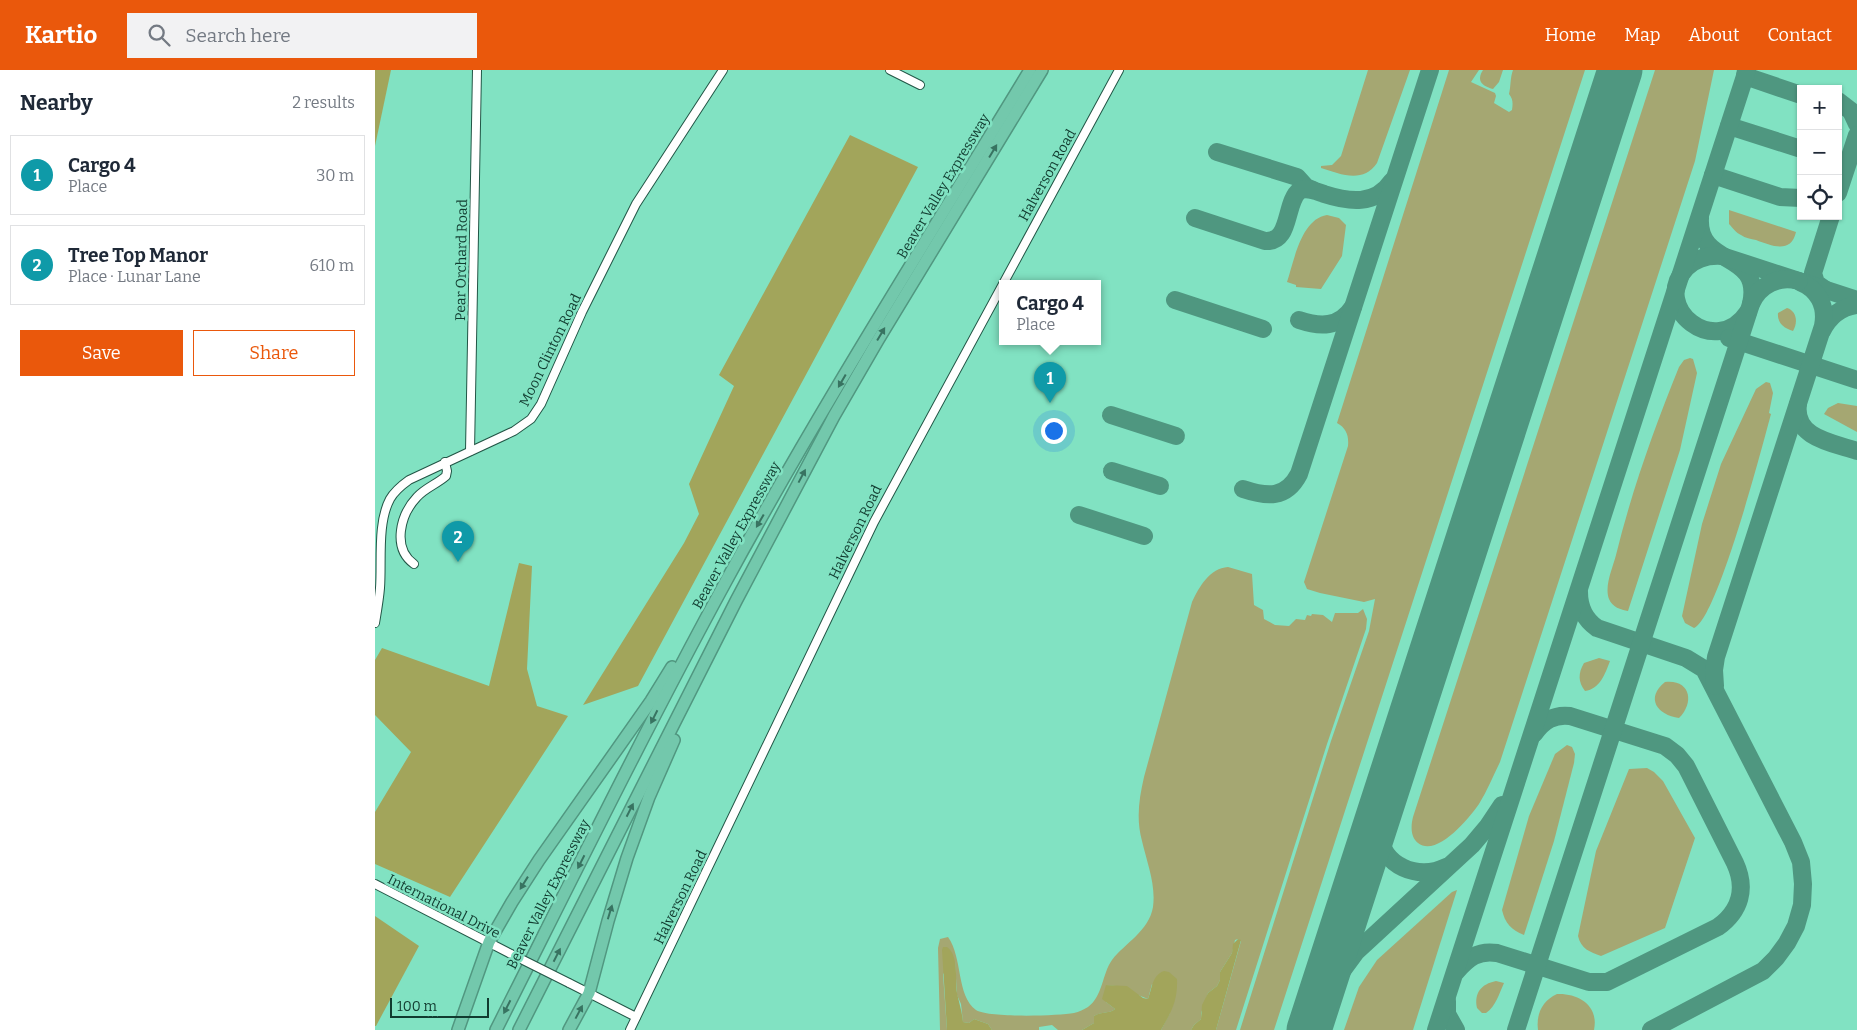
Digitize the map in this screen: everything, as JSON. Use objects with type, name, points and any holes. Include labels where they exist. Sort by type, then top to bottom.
[{"type":"highway","name":"Beaver Valley Expressway","points":[[496,1030],[668,689],[726,581],[848,370],[1030,70]]},
{"type":"highway","name":"Beaver Valley Expressway","points":[[519,1030],[753,569],[834,416],[1042,70]]},
{"type":"highway","points":[[569,1030],[589,993],[608,921],[644,810],[753,569]]},
{"type":"highway","points":[[458,1030],[489,942],[539,860],[651,701],[726,581]]},
{"type":"street","name":"Pear Orchard Road","points":[[470,450],[477,70]]},
{"type":"street","name":"Moon Clinton Road","points":[[375,623],[380,588],[383,526],[388,504],[393,494],[403,484],[445,462],[514,431],[535,414],[545,397],[582,312],[636,204],[723,70]]},
{"type":"street","points":[[890,70],[920,85]]},
{"type":"street","name":"Halverson Road","points":[[1005,280],[1119,70]]},
{"type":"street","name":"Halverson Road","points":[[630,1030],[883,504],[999,291]]},
{"type":"street","points":[[414,564],[406,556],[401,545],[403,521],[409,506],[418,496],[446,476],[445,462]]},
{"type":"street","name":"International Drive","points":[[375,884],[636,1017]]},
{"type":"green space","points":[[375,70],[391,70],[375,146]]},
{"type":"green space","points":[[1368,70],[1410,70],[1377,163],[1365,173],[1351,176],[1321,168],[1321,166],[1332,165],[1341,156]]},
{"type":"green space","points":[[1449,70],[1479,70],[1471,82],[1495,93],[1494,103],[1509,112],[1512,110],[1513,103],[1509,94],[1513,70],[1585,70],[1274,1030],[1240,1030],[1331,741],[1369,631],[1375,599],[1364,602],[1320,593],[1307,589],[1304,582],[1348,446],[1346,432],[1337,423]]},
{"type":"green space","points":[[1483,70],[1503,70],[1499,82],[1493,89],[1481,83],[1480,77]]},
{"type":"green space","points":[[1655,70],[1714,70],[1695,161],[1500,762],[1479,804],[1461,826],[1443,841],[1426,846],[1418,843],[1412,834],[1413,817]]},
{"type":"green space","points":[[850,135],[918,167],[638,686],[583,705],[684,543],[699,514],[689,484],[734,386],[719,375]]},
{"type":"green space","points":[[1729,210],[1796,232],[1794,239],[1785,246],[1774,246],[1744,237],[1729,224]]},
{"type":"green space","points":[[1327,215],[1339,218],[1346,225],[1342,256],[1321,289],[1296,287],[1296,285],[1287,282],[1300,242],[1311,224],[1318,218]]},
{"type":"green space","points":[[1787,308],[1795,314],[1796,324],[1793,331],[1784,327],[1779,320],[1778,313]]},
{"type":"green space","points":[[1693,359],[1697,373],[1680,450],[1628,611],[1622,610],[1610,602],[1608,594],[1609,577],[1636,483],[1652,437],[1679,367],[1684,360]]},
{"type":"green space","points":[[1766,382],[1770,383],[1773,393],[1769,413],[1771,414],[1749,493],[1715,595],[1704,618],[1694,628],[1685,623],[1682,616],[1702,524],[1721,464],[1756,389]]},
{"type":"green space","points":[[1838,403],[1857,406],[1857,432],[1824,414],[1828,408]]},
{"type":"green space","points":[[519,563],[532,566],[527,669],[537,706],[568,716],[450,897],[375,864],[375,812],[411,752],[375,715],[375,660],[382,648],[489,686]]},
{"type":"green space","points":[[1228,567],[1252,574],[1254,605],[1263,610],[1264,619],[1275,625],[1289,626],[1296,619],[1305,620],[1307,615],[1311,616],[1312,614],[1323,615],[1332,622],[1335,613],[1358,613],[1363,609],[1367,619],[1366,629],[1327,744],[1236,1030],[1216,1030],[1241,941],[1238,939],[1235,940],[1232,953],[1220,972],[1220,980],[1217,986],[1208,993],[1201,1013],[1201,1019],[1191,1030],[1161,1030],[1170,1013],[1152,984],[1148,999],[1116,986],[1106,985],[1106,1002],[1115,1009],[1111,1012],[1094,1016],[1094,1023],[1082,1030],[1058,1030],[1052,1025],[1039,1027],[1039,1030],[992,1030],[988,1024],[974,1019],[969,1023],[963,1022],[961,1004],[957,995],[955,962],[943,974],[947,1030],[940,1030],[938,948],[940,939],[948,937],[953,946],[965,995],[976,1010],[983,1013],[1008,1015],[1066,1014],[1080,1011],[1093,1002],[1100,991],[1112,960],[1147,923],[1151,915],[1154,898],[1139,825],[1144,777],[1192,602],[1206,579],[1216,571]]},
{"type":"green space","points":[[1599,658],[1610,661],[1606,671],[1595,687],[1585,691],[1580,681],[1582,667],[1584,663]]},
{"type":"green space","points":[[1665,682],[1680,684],[1687,693],[1687,705],[1679,718],[1665,713],[1656,705],[1656,694]]},
{"type":"green space","points":[[1567,745],[1572,747],[1575,754],[1574,763],[1554,841],[1524,935],[1509,926],[1502,910],[1529,816],[1555,754]]},
{"type":"green space","points":[[1647,768],[1663,781],[1695,838],[1665,928],[1601,956],[1584,947],[1578,936],[1596,851],[1629,769]]},
{"type":"green space","points":[[1457,890],[1413,1030],[1344,1030],[1359,987],[1377,960],[1452,892]]},
{"type":"green space","points":[[375,916],[419,946],[376,1026],[375,1026]]},
{"type":"green space","points":[[1238,939],[1241,940],[1216,1030],[1191,1030],[1201,1019],[1202,1005],[1208,993],[1217,986],[1220,980],[1220,972],[1232,953],[1233,944]]},
{"type":"green space","points":[[943,947],[947,947],[951,951],[955,962],[957,993],[963,1022],[969,1023],[974,1019],[988,1024],[992,1030],[947,1030]]},
{"type":"green space","points":[[1164,971],[1169,972],[1177,979],[1177,987],[1173,1006],[1161,1030],[1082,1030],[1094,1023],[1094,1016],[1111,1012],[1115,1009],[1102,999],[1106,985],[1127,986],[1143,998],[1148,999],[1155,979]]},
{"type":"green space","points":[[1496,981],[1504,983],[1499,995],[1489,1010],[1486,1013],[1482,1013],[1477,1008],[1478,994],[1486,984]]},
{"type":"green space","points":[[1557,994],[1573,996],[1586,1003],[1593,1014],[1594,1030],[1538,1030],[1538,1019],[1541,1009],[1547,1000]]},
{"type":"taxiway","points":[[1243,489],[1260,494],[1275,494],[1288,488],[1299,474],[1430,70]]},
{"type":"taxiway","points":[[1746,70],[1745,76],[1797,94]]},
{"type":"taxiway","points":[[1436,1030],[1747,70]]},
{"type":"taxiway","points":[[1842,104],[1851,111],[1857,124]]},
{"type":"taxiway","points":[[1729,126],[1797,148]]},
{"type":"taxiway","points":[[1842,181],[1857,135]]},
{"type":"taxiway","points":[[1217,152],[1297,177],[1306,187],[1313,190]]},
{"type":"taxiway","points":[[1713,175],[1780,197],[1797,198]]},
{"type":"taxiway","points":[[1195,218],[1265,241],[1274,240],[1280,236],[1284,229],[1292,203],[1300,190],[1306,189],[1333,197],[1361,200],[1378,195],[1392,181]]},
{"type":"taxiway","points":[[1700,218],[1702,234],[1708,245],[1739,266],[1748,275],[1752,287],[1751,304]]},
{"type":"taxiway","points":[[1826,290],[1816,283],[1813,273],[1830,220]]},
{"type":"taxiway","points":[[1748,312],[1735,326],[1720,331],[1705,330],[1691,323],[1681,312],[1676,298],[1677,283],[1686,268],[1694,262],[1707,257],[1722,256],[1857,300]]},
{"type":"taxiway","points":[[1516,1030],[1751,304],[1759,292],[1771,283],[1784,279],[1799,281]]},
{"type":"taxiway","points":[[1715,686],[1714,670],[1716,657],[1823,326],[1824,312],[1820,299],[1812,289],[1800,282]]},
{"type":"taxiway","points":[[1175,300],[1263,329]]},
{"type":"taxiway","points":[[1822,331],[1836,313],[1857,305]]},
{"type":"taxiway","points":[[1299,320],[1314,324],[1329,324],[1342,319],[1353,307]]},
{"type":"taxiway","points":[[1729,338],[1857,380]]},
{"type":"taxiway","points":[[1798,404],[1798,415],[1802,425],[1808,432],[1826,442],[1857,451]]},
{"type":"taxiway","points":[[1111,415],[1176,436]]},
{"type":"taxiway","points":[[1112,471],[1160,486]]},
{"type":"taxiway","points":[[1079,515],[1144,536]]},
{"type":"taxiway","points":[[1579,592],[1583,612],[1597,628],[1686,658],[1704,669],[1793,842],[1801,862],[1802,905],[1796,926],[1776,958],[1763,971],[1651,1030]]},
{"type":"taxiway","points":[[1456,972],[1474,956],[1490,952],[1589,982],[1607,982],[1718,927],[1732,914],[1739,899],[1741,882],[1735,863],[1686,766],[1677,755],[1665,746],[1570,716],[1559,716],[1549,719],[1534,734]]},
{"type":"taxiway","points":[[1386,792],[1380,817],[1379,833],[1387,854],[1403,868],[1413,871],[1435,871],[1446,867]]},
{"type":"taxiway","points":[[1310,1030],[1318,1009],[1331,986],[1356,952],[1472,845],[1502,805]]},
{"type":"taxiway","points":[[1447,1001],[1447,1014],[1456,1030]]},
{"type":"runway","points":[[1309,1030],[1620,70]]},
{"type":"place","name":"Cargo 4","points":[[1050,403]]},
{"type":"place","name":"Tree Top Manor","points":[[458,562]]}]
